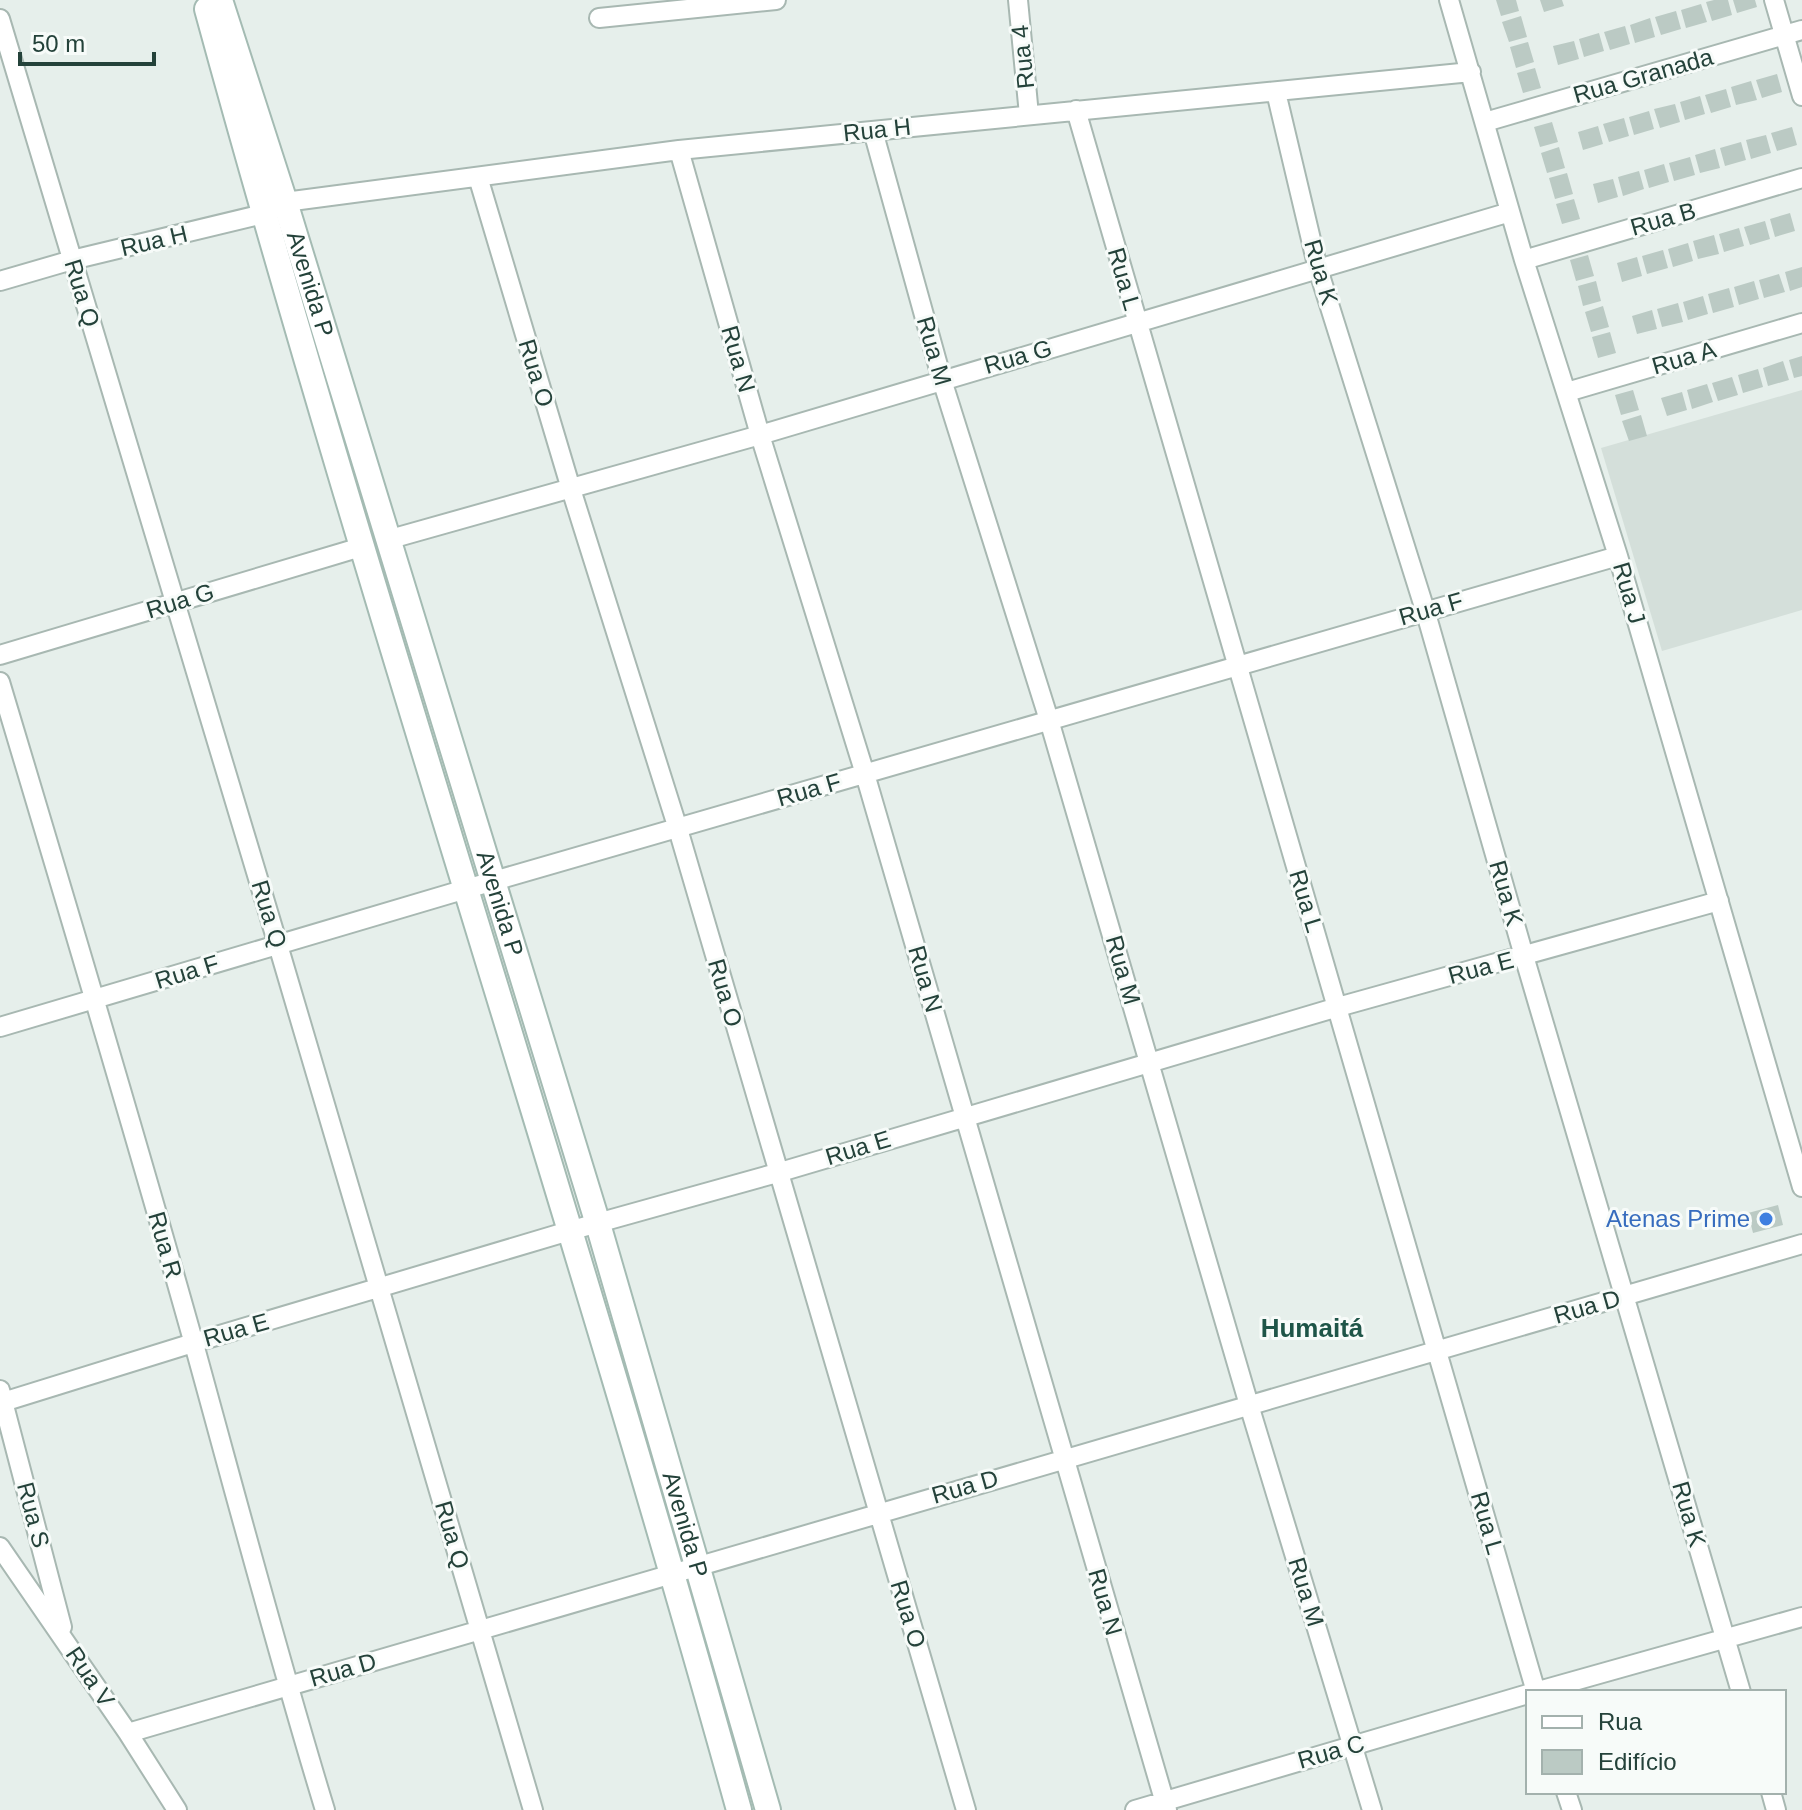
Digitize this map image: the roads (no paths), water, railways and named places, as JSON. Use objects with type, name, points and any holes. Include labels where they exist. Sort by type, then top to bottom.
[{"type":"street","name":"Avenida P","points":[[204,0],[361,547],[673,1574],[739,1810]]},
{"type":"street","name":"Avenida P","points":[[220,0],[285,202],[598,1224],[768,1810]]},
{"type":"street","points":[[599,18],[658,6],[776,0]]},
{"type":"street","name":"Rua 4","points":[[1018,0],[1029,115]]},
{"type":"street","name":"Rua J","points":[[1449,0],[1524,260],[1618,556],[1802,1187]]},
{"type":"street","points":[[1774,0],[1793,33],[1802,96]]},
{"type":"street","name":"Rua Q","points":[[0,19],[533,1810]]},
{"type":"street","name":"Rua Granada","points":[[1485,122],[1793,33]]},
{"type":"street","name":"Rua H","points":[[285,202],[679,150],[1471,72]]},
{"type":"street","name":"Rua K","points":[[1276,92],[1318,269],[1425,610],[1740,1690]]},
{"type":"street","name":"Rua L","points":[[1076,110],[1535,1690]]},
{"type":"street","name":"Rua M","points":[[873,131],[942,380],[1049,720],[1249,1405],[1372,1810]]},
{"type":"street","name":"Rua N","points":[[679,150],[760,435],[865,774],[1165,1805]]},
{"type":"street","name":"Rua O","points":[[478,177],[571,489],[678,829],[966,1810]]},
{"type":"street","name":"Rua B","points":[[1524,260],[1802,178]]},
{"type":"street","name":"Rua G","points":[[387,540],[760,435],[1510,212]]},
{"type":"street","name":"Rua H","points":[[0,281],[72,260],[263,214]]},
{"type":"street","name":"Rua A","points":[[1567,392],[1802,323]]},
{"type":"street","name":"Rua G","points":[[0,655],[361,547]]},
{"type":"street","name":"Rua F","points":[[0,1027],[1618,556]]},
{"type":"street","name":"Rua R","points":[[0,682],[95,999],[287,1686],[325,1810]]},
{"type":"street","name":"Rua E","points":[[1,1399],[1338,1007],[1719,901]]},
{"type":"street","name":"Rua D","points":[[128,1733],[1802,1244]]},
{"type":"street","name":"Rua S","points":[[1,1399],[65,1641]]},
{"type":"street","name":"Rua V","points":[[0,1547],[177,1810]]},
{"type":"street","points":[[1543,1690],[1802,1617]]},
{"type":"street","name":"Rua C","points":[[1135,1810],[1165,1805],[1526,1695]]},
{"type":"place","name":"Atenas Prime","points":[[1766,1219]]},
{"type":"district","name":"Humaitá","points":[[1312,1328]]}]
